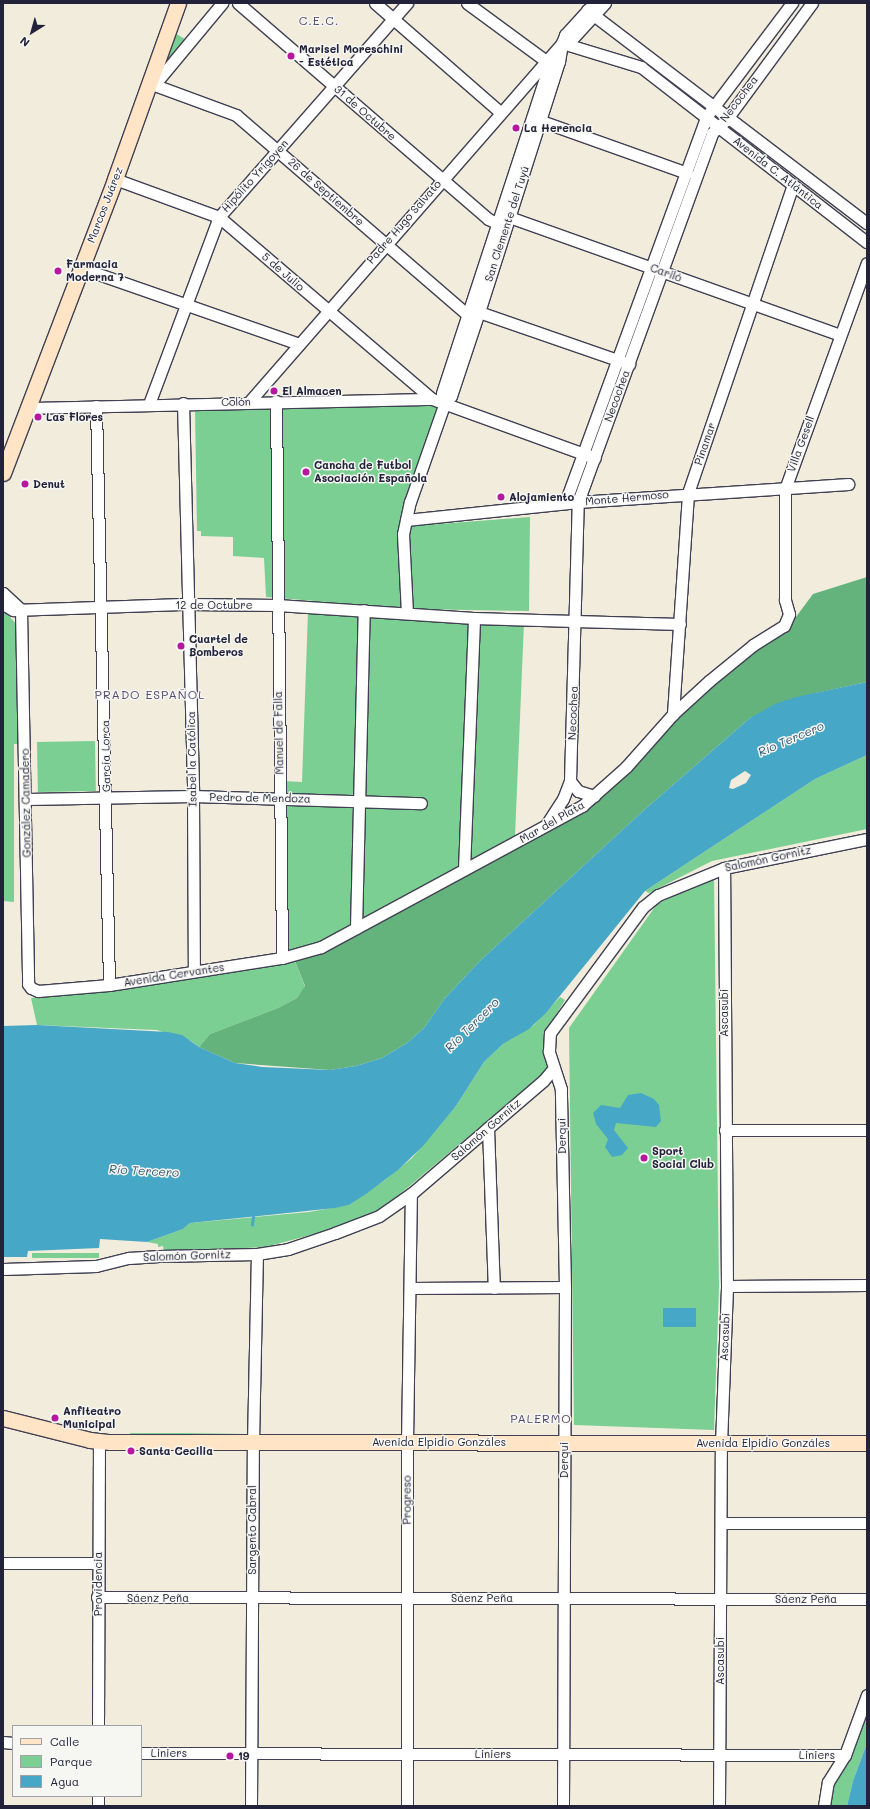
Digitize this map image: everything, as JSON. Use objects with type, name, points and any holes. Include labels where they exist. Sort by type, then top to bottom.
[{"type":"main road","name":"Marcos Juárez","points":[[3,473],[152,84],[178,3]]},
{"type":"main road","name":"Avenida Elpidio Gonzáles","points":[[7,1418],[98,1442],[867,1443]]},
{"type":"street","points":[[152,84],[222,3]]},
{"type":"street","name":"31 de Octubre","points":[[238,3],[441,179],[495,222]]},
{"type":"street","points":[[375,3],[500,112]]},
{"type":"street","name":"Hipólito Yrigoyen","points":[[149,404],[219,217],[407,3]]},
{"type":"street","points":[[467,3],[546,61],[559,62]]},
{"type":"street","name":"Padre Hugo Salvato","points":[[249,402],[441,179],[562,43],[565,34],[592,10],[605,3]]},
{"type":"street","name":"Necochea","points":[[657,269],[706,117],[792,3]]},
{"type":"street","name":"Necochea","points":[[545,827],[563,799],[570,780],[576,621],[578,502],[594,458],[623,362],[657,269],[712,133],[717,126],[722,125],[727,115],[812,3]]},
{"type":"street","name":"Avenida C. Atlántica","points":[[592,10],[867,223]]},
{"type":"street","name":"San Clemente del Tuyú","points":[[407,613],[403,542],[410,502],[445,402],[442,393],[509,217],[541,121],[559,62],[562,43]]},
{"type":"street","name":"Avenida C. Atlántica","points":[[562,43],[638,65],[867,242]]},
{"type":"street","name":"San Clemente del Tuyú","points":[[473,313],[495,222],[548,68],[546,61]]},
{"type":"street","name":"26 de Septiembre","points":[[152,84],[236,115],[386,243],[473,313]]},
{"type":"street","points":[[541,121],[688,173]]},
{"type":"street","name":"5 de Julio","points":[[115,179],[219,217],[432,399]]},
{"type":"street","name":"Pinamar","points":[[673,714],[688,493],[754,304],[793,186]]},
{"type":"street","points":[[495,222],[509,217]]},
{"type":"street","name":"Cariló","points":[[509,217],[840,335]]},
{"type":"street","name":"Villa Gesell","points":[[780,630],[789,614],[785,600],[786,489],[867,263]]},
{"type":"street","points":[[81,268],[299,344]]},
{"type":"street","points":[[473,313],[623,362]]},
{"type":"street","name":"Necochea","points":[[565,503],[583,454],[623,362]]},
{"type":"street","name":"Colón","points":[[27,408],[149,404],[432,399],[445,402],[594,458]]},
{"type":"street","name":"Manuel de Falla","points":[[276,402],[282,958]]},
{"type":"street","name":"Isabel la Católica","points":[[183,404],[193,796],[194,971]]},
{"type":"street","name":"García Lorca","points":[[96,406],[107,796],[109,985]]},
{"type":"street","name":"Monte Hermoso","points":[[406,520],[565,503],[688,493],[786,489],[848,484]]},
{"type":"street","points":[[3,593],[21,610]]},
{"type":"street","name":"12 de Octubre","points":[[3,604],[10,609],[21,610],[189,604],[277,605],[474,618],[680,624]]},
{"type":"street","name":"González Camadero","points":[[21,610],[27,799],[28,984],[38,991]]},
{"type":"street","points":[[356,928],[364,610]]},
{"type":"street","points":[[464,869],[474,618]]},
{"type":"street","name":"Mar del Plata","points":[[309,951],[356,928],[582,806],[626,767],[673,714],[753,644],[780,630]]},
{"type":"street","points":[[570,780],[578,791],[594,796]]},
{"type":"street","name":"Pedro de Mendoza","points":[[27,799],[107,796],[193,796],[422,803]]},
{"type":"street","name":"Salomón Gornitz","points":[[3,1269],[96,1266],[129,1258],[158,1256],[257,1254],[288,1248],[379,1216],[411,1194],[543,1081],[554,1068],[549,1043],[557,1021],[643,907],[658,895],[724,868],[867,839]]},
{"type":"street","name":"Ascasubi","points":[[719,1806],[721,1444],[727,1286],[724,1130],[724,868]]},
{"type":"street","name":"Avenida Cervantes","points":[[38,991],[109,985],[282,958],[309,951]]},
{"type":"street","name":"Derqui","points":[[554,1068],[561,1089],[564,1287],[563,1806]]},
{"type":"street","points":[[488,1128],[494,1288]]},
{"type":"street","points":[[724,1130],[867,1130]]},
{"type":"street","name":"Progreso","points":[[407,1806],[407,1443],[411,1194]]},
{"type":"street","name":"Sargento Cabral","points":[[251,1806],[252,1442],[257,1254]]},
{"type":"street","points":[[727,1286],[867,1285]]},
{"type":"street","points":[[410,1288],[564,1287]]},
{"type":"street","name":"Providencia","points":[[98,1442],[98,1725]]},
{"type":"street","points":[[721,1523],[867,1523]]},
{"type":"street","points":[[3,1563],[98,1563]]},
{"type":"street","name":"Sáenz Peña","points":[[98,1597],[867,1599]]},
{"type":"street","points":[[824,1806],[828,1782],[845,1755],[867,1695]]},
{"type":"street","name":"Liniers","points":[[142,1753],[845,1755]]},
{"type":"green space","points":[[173,32],[185,39],[164,66],[162,65]]},
{"type":"green space","name":"Cancha de Futbol Asociación Española","points":[[433,403],[437,408],[413,481],[402,605],[399,608],[266,597],[264,558],[233,556],[233,537],[201,536],[201,531],[197,531],[195,409]]},
{"type":"green space","points":[[530,517],[529,611],[416,609],[412,607],[408,547],[409,532],[413,526]]},
{"type":"green space","points":[[867,577],[867,682],[816,693],[750,718],[643,811],[481,960],[445,998],[424,1028],[407,1043],[382,1058],[356,1066],[330,1070],[235,1063],[199,1047],[210,1034],[278,1008],[297,998],[305,986],[295,961],[317,953],[586,809],[614,786],[682,710],[755,646],[787,629],[813,594]]},
{"type":"green space","points":[[3,609],[17,625],[20,744],[14,744],[14,902],[3,901]]},
{"type":"green space","points":[[308,611],[524,623],[515,836],[315,944],[290,950],[286,949],[283,781],[302,782]]},
{"type":"green space","points":[[95,741],[96,791],[38,792],[37,742]]},
{"type":"green space","points":[[867,755],[867,829],[712,861],[649,893],[645,891],[815,779]]},
{"type":"green space","name":"Sport Social Club","points":[[714,877],[719,1287],[714,1430],[574,1425],[569,1028],[657,904]]},
{"type":"green space","points":[[295,961],[305,987],[297,998],[278,1008],[210,1034],[199,1047],[191,1041],[157,1030],[37,1025],[31,998],[112,990]]},
{"type":"green space","points":[[560,997],[565,1000],[548,1028],[550,1064],[544,1073],[381,1210],[340,1227],[266,1247],[164,1252],[163,1246],[158,1247],[158,1244],[147,1242],[183,1229],[190,1223],[309,1212],[349,1205],[385,1180],[412,1158],[456,1106],[484,1062],[503,1044],[534,1025]]},
{"type":"green space","points":[[32,1253],[99,1253],[99,1258],[32,1258]]},
{"type":"green space","points":[[130,1433],[245,1433],[130,1435]]},
{"type":"green space","points":[[867,1710],[867,1743],[853,1781],[847,1806],[830,1806],[831,1791],[850,1757]]},
{"type":"water","name":"Río Tercero","points":[[867,682],[867,755],[815,779],[645,891],[546,1013],[529,1029],[503,1044],[484,1062],[456,1106],[423,1146],[398,1170],[366,1194],[349,1205],[335,1208],[190,1223],[183,1229],[147,1242],[100,1239],[99,1248],[28,1251],[27,1257],[3,1257],[3,1026],[37,1025],[168,1032],[182,1035],[199,1047],[235,1063],[262,1067],[330,1070],[356,1066],[382,1058],[407,1043],[424,1028],[445,998],[481,960],[643,811],[750,718],[775,704],[796,697]],"holes":[[[745,771],[751,775],[746,783],[733,789],[729,788],[731,780]]]},
{"type":"water","points":[[641,1093],[654,1099],[659,1105],[661,1121],[656,1127],[616,1123],[614,1130],[628,1148],[622,1155],[612,1157],[605,1147],[608,1139],[596,1124],[593,1113],[601,1105],[620,1108],[628,1095]]},
{"type":"water","points":[[663,1308],[696,1308],[696,1327],[663,1327]]},
{"type":"water","points":[[867,1743],[867,1806],[847,1806],[853,1781]]},
{"type":"waterway","points":[[252,1225],[253,1217]]},
{"type":"place","name":"Marisel Moreschini - Estética","points":[[291,56]]},
{"type":"place","name":"La Herencia","points":[[516,128]]},
{"type":"place","name":"Farmacia Moderna 7","points":[[58,271]]},
{"type":"place","name":"El Almacen","points":[[274,391]]},
{"type":"place","name":"Las Flores","points":[[38,417]]},
{"type":"place","name":"Cancha de Futbol Asociación Española","points":[[306,472]]},
{"type":"place","name":"Denut","points":[[25,484]]},
{"type":"place","name":"Alojamiento","points":[[501,497]]},
{"type":"place","name":"Cuartel de Bomberos","points":[[181,646]]},
{"type":"place","name":"Sport Social Club","points":[[644,1158]]},
{"type":"place","name":"Anfiteatro Municipal","points":[[55,1418]]},
{"type":"place","name":"Santa Cecilia","points":[[131,1451]]},
{"type":"place","name":"19","points":[[230,1756]]},
{"type":"district","name":"C.E.C.","points":[[319,21]]},
{"type":"district","name":"PRADO ESPAÑOL","points":[[150,695]]},
{"type":"district","name":"PALERMO","points":[[541,1419]]}]
